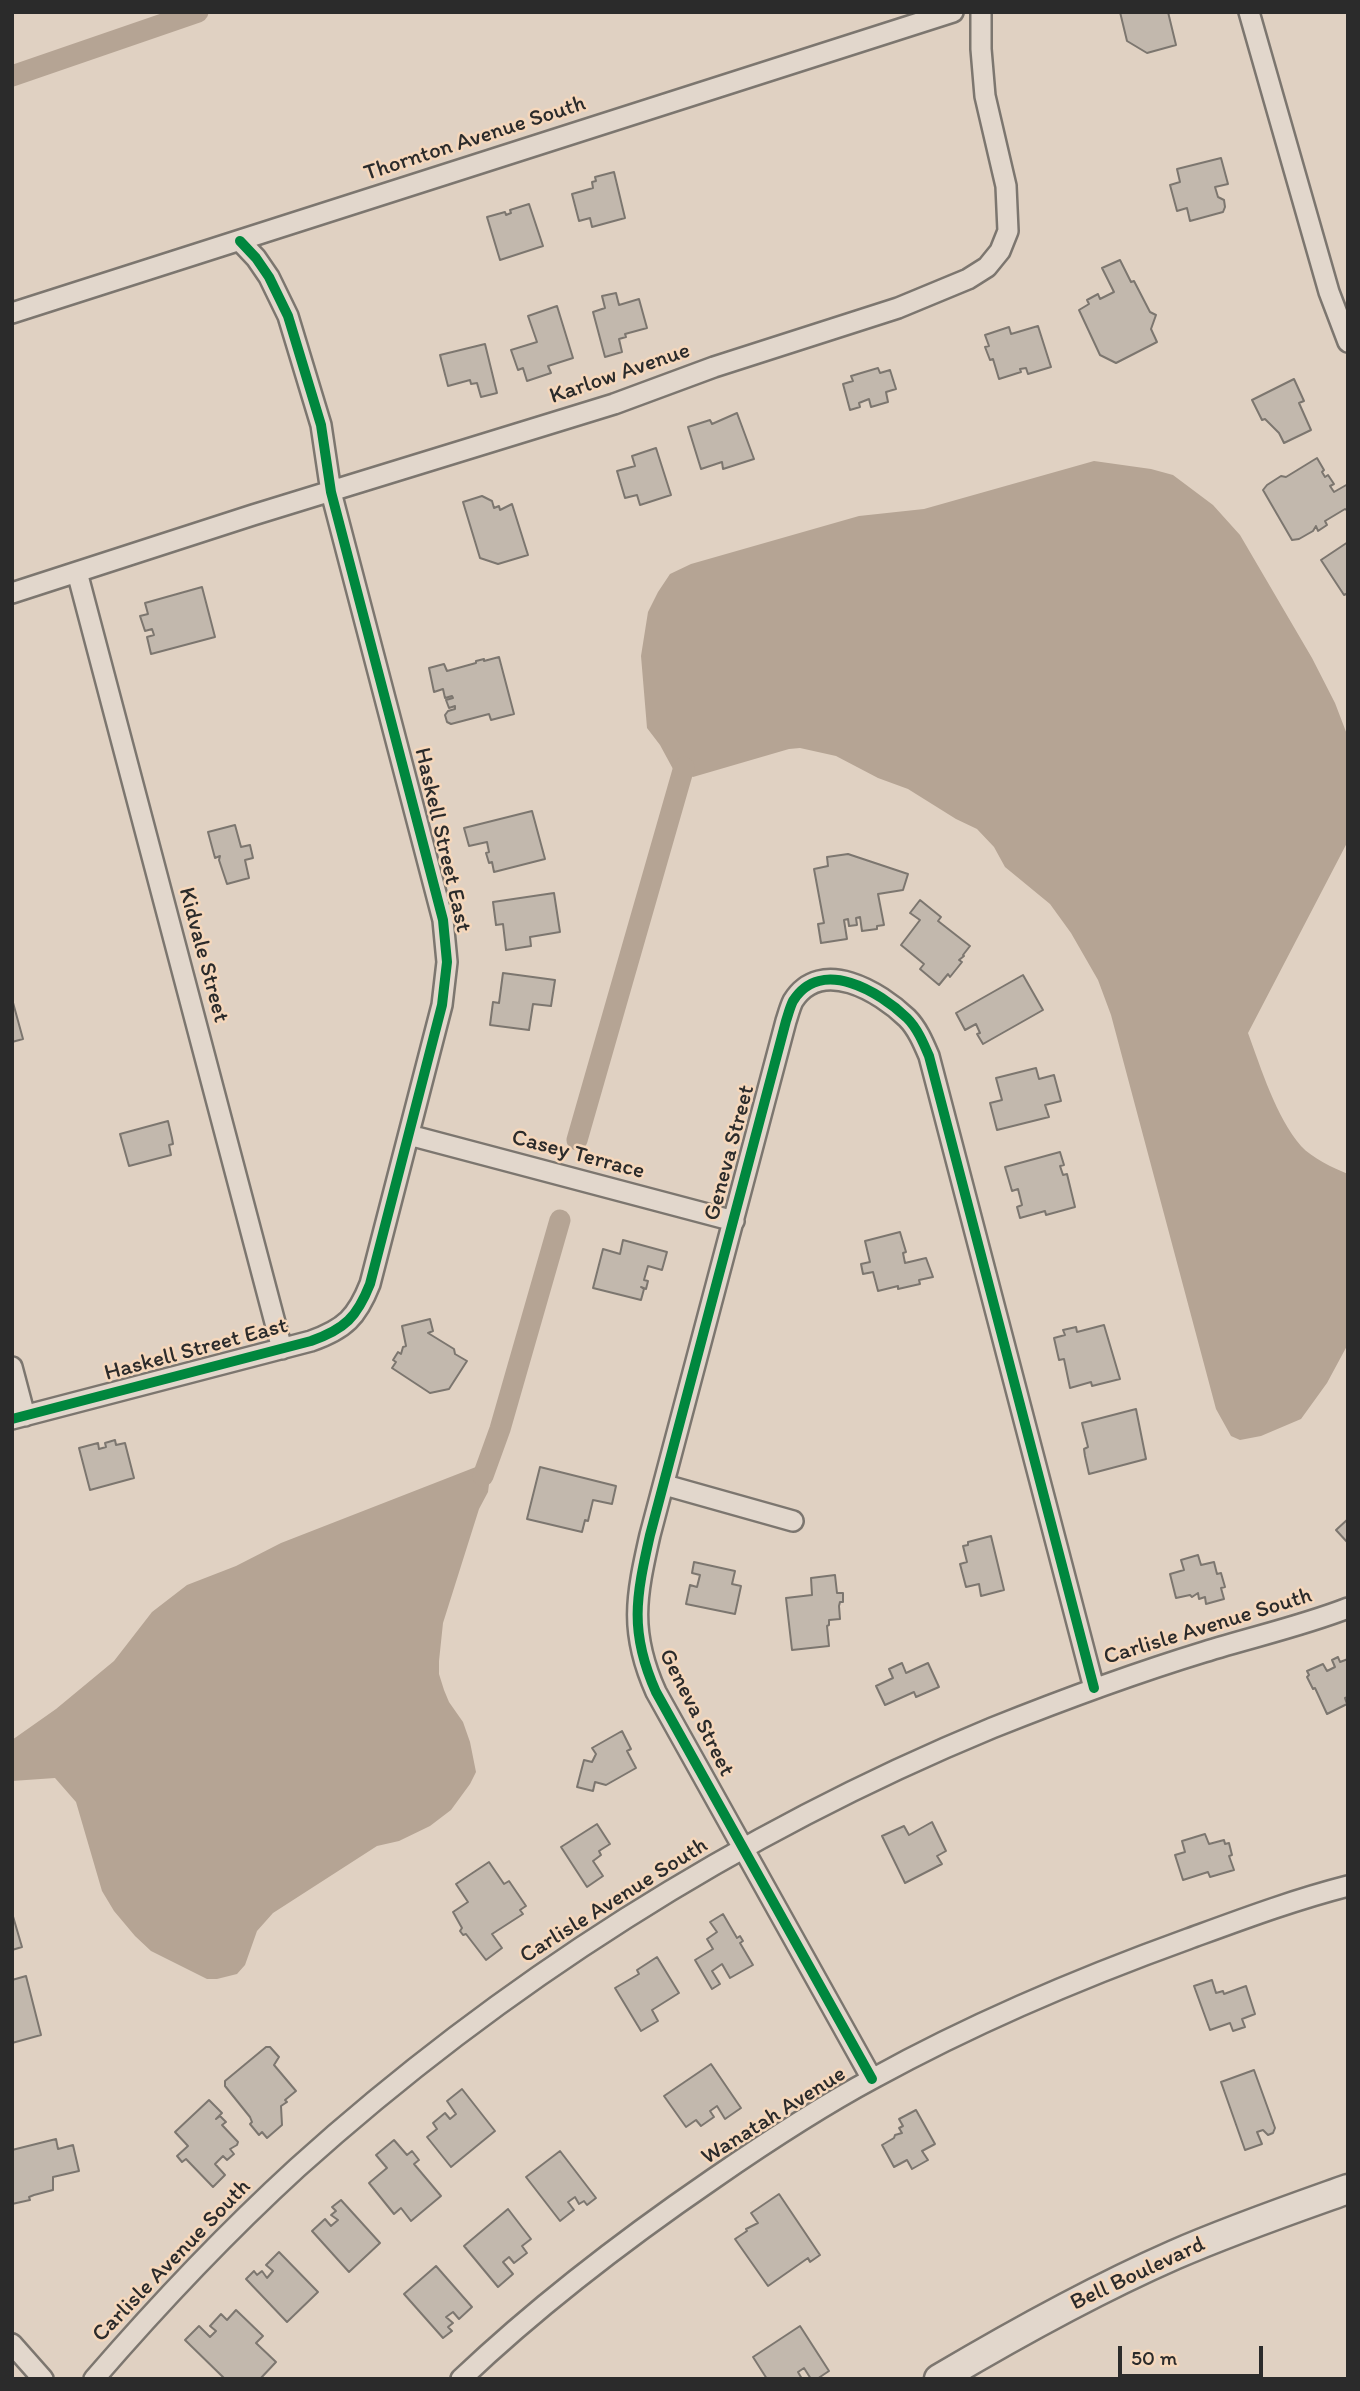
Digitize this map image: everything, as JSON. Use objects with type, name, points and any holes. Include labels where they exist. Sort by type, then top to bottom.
[{"type":"street","name":"Thornton Avenue South","points":[[12,313],[953,12]]},
{"type":"street","name":"Karlow Avenue","points":[[12,593],[614,404],[714,367],[948,290],[987,267],[1000,251],[1008,231],[1009,209],[1002,161],[985,96],[981,12]]},
{"type":"street","points":[[1249,12],[1329,292],[1348,342]]},
{"type":"street","name":"Haskell Street East","points":[[19,1418],[282,1349],[332,1334],[349,1322],[362,1304],[370,1284],[442,1005],[447,962],[443,920],[331,492],[321,425],[288,316],[269,277],[240,241]]},
{"type":"street","name":"Kidvale Street","points":[[76,572],[282,1349]]},
{"type":"street","name":"Geneva Street","points":[[872,2079],[656,1692],[640,1648],[637,1627],[639,1584],[786,1021],[794,1000],[808,985],[829,979],[851,982],[870,991],[908,1019],[921,1037],[929,1056],[1094,1688]]},
{"type":"street","name":"Casey Terrace","points":[[409,1135],[734,1221]]},
{"type":"street","points":[[12,1367],[19,1418]]},
{"type":"street","points":[[665,1485],[793,1521]]},
{"type":"street","name":"Carlisle Avenue South","points":[[94,2379],[184,2278],[294,2171],[363,2110],[459,2034],[564,1958],[631,1914],[802,1816],[990,1729],[1094,1688],[1348,1608]]},
{"type":"street","name":"Wanatah Avenue","points":[[461,2379],[492,2349],[581,2275],[663,2213],[748,2155],[872,2079],[933,2046],[1129,1961],[1260,1913],[1348,1886]]},
{"type":"street","name":"Bell Boulevard","points":[[939,2379],[1013,2335],[1105,2287],[1238,2229],[1348,2189]]},
{"type":"street","points":[[12,2344],[43,2379]]},
{"type":"shaded area","points":[[1094,461],[1173,475],[1213,505],[1240,535],[1312,658],[1335,703],[1348,737],[1348,841],[1248,1033],[1270,1092],[1292,1134],[1311,1155],[1348,1174],[1348,1344],[1327,1383],[1301,1419],[1261,1436],[1240,1440],[1231,1436],[1216,1409],[1111,1015],[1098,980],[1071,933],[1050,904],[1005,867],[994,847],[977,829],[908,789],[878,778],[836,756],[800,748],[789,749],[693,777],[673,769],[647,728],[641,656],[648,612],[670,574],[691,564],[859,516],[924,509]]},
{"type":"shaded area","points":[[481,1465],[491,1469],[488,1492],[479,1509],[443,1623],[439,1661],[439,1674],[444,1690],[463,1722],[470,1742],[476,1772],[470,1784],[451,1810],[430,1826],[399,1841],[377,1846],[273,1913],[257,1931],[245,1965],[237,1974],[207,1979],[151,1951],[114,1911],[102,1891],[76,1802],[55,1778],[12,1781],[12,1740],[56,1709],[114,1661],[152,1612],[187,1585],[236,1566],[281,1543]]},
{"type":"building","points":[[1120,12],[1168,12],[1176,45],[1147,53],[1127,41]]},
{"type":"building","points":[[1221,158],[1228,184],[1215,187],[1218,197],[1224,200],[1223,212],[1190,221],[1187,208],[1177,211],[1170,185],[1180,182],[1177,169]]},
{"type":"building","points":[[614,172],[625,218],[592,227],[590,218],[579,221],[572,194],[593,188],[595,177]]},
{"type":"building","points":[[529,204],[543,246],[500,260],[487,217],[505,212],[506,215],[511,213],[510,210]]},
{"type":"building","points":[[1120,260],[1150,312],[1156,315],[1151,329],[1157,342],[1116,363],[1100,355],[1079,310],[1089,304],[1087,300],[1098,294],[1100,299],[1114,292],[1102,268]]},
{"type":"building","points":[[616,293],[619,305],[639,299],[647,328],[625,334],[626,337],[619,339],[622,352],[605,357],[593,312],[605,308],[602,296]]},
{"type":"building","points":[[557,306],[573,358],[548,366],[551,373],[527,381],[523,368],[518,370],[511,350],[537,342],[528,316]]},
{"type":"building","points":[[1038,326],[1051,367],[1028,374],[1026,368],[1020,369],[1021,372],[999,379],[993,359],[990,360],[985,347],[989,346],[985,335],[1009,327],[1011,334]]},
{"type":"building","points":[[485,344],[497,393],[481,397],[477,383],[471,384],[470,380],[448,386],[440,355]]},
{"type":"building","points":[[878,368],[880,373],[890,370],[896,389],[886,392],[888,402],[871,407],[869,399],[859,403],[860,407],[850,410],[843,384],[853,381],[851,376]]},
{"type":"building","points":[[1294,379],[1304,401],[1299,403],[1311,430],[1284,443],[1279,433],[1265,419],[1262,420],[1252,400]]},
{"type":"building","points":[[737,413],[754,459],[723,469],[722,462],[701,469],[688,427],[710,420],[712,424]]},
{"type":"building","points":[[656,448],[671,495],[640,505],[637,495],[625,498],[617,471],[635,466],[632,456]]},
{"type":"building","points":[[1317,458],[1325,477],[1328,475],[1334,484],[1330,486],[1334,492],[1348,484],[1348,511],[1345,509],[1325,521],[1327,525],[1318,531],[1316,526],[1313,531],[1292,540],[1263,490],[1281,476],[1286,477]]},
{"type":"building","points":[[482,496],[492,501],[494,508],[499,506],[500,510],[512,504],[528,555],[498,564],[480,558],[463,502]]},
{"type":"building","points":[[1348,542],[1348,593],[1344,595],[1321,560]]},
{"type":"building","points":[[202,587],[215,637],[151,654],[147,637],[154,635],[152,629],[145,631],[140,616],[148,614],[145,603]]},
{"type":"building","points":[[499,657],[514,714],[491,720],[489,714],[451,724],[447,722],[445,715],[455,709],[455,706],[449,708],[446,700],[453,698],[445,698],[443,689],[434,692],[429,668],[444,664],[447,671],[476,661]]},
{"type":"building","points":[[532,811],[545,859],[494,872],[486,853],[489,852],[487,842],[469,846],[464,828]]},
{"type":"building","points":[[235,825],[241,847],[250,845],[253,858],[245,860],[249,878],[227,884],[220,856],[215,858],[208,832]]},
{"type":"building","points":[[848,854],[908,874],[903,890],[878,894],[884,925],[862,931],[860,917],[856,918],[857,925],[849,926],[848,919],[844,920],[847,939],[821,943],[818,924],[824,923],[814,869],[828,866],[827,857]]},
{"type":"building","points":[[554,893],[560,932],[530,937],[531,946],[506,950],[503,924],[496,925],[493,902]]},
{"type":"building","points":[[920,900],[941,917],[938,921],[970,946],[959,960],[962,962],[950,977],[948,974],[939,985],[920,969],[924,964],[901,945],[920,920],[910,913]]},
{"type":"building","points":[[503,973],[555,980],[551,1006],[533,1004],[529,1030],[490,1025],[493,1002],[499,1003]]},
{"type":"building","points":[[1023,975],[1043,1010],[983,1044],[977,1034],[980,1033],[976,1024],[965,1030],[956,1013]]},
{"type":"building","points":[[12,999],[23,1039],[12,1042]]},
{"type":"building","points":[[1036,1068],[1039,1079],[1054,1075],[1061,1101],[1045,1105],[1049,1117],[997,1130],[990,1103],[1002,1100],[996,1078]]},
{"type":"building","points":[[168,1121],[173,1144],[169,1145],[171,1155],[129,1166],[120,1134]]},
{"type":"building","points":[[1060,1152],[1064,1165],[1060,1166],[1063,1175],[1067,1174],[1075,1207],[1046,1215],[1045,1211],[1020,1218],[1017,1207],[1022,1205],[1018,1189],[1012,1191],[1005,1167]]},
{"type":"building","points":[[900,1232],[906,1252],[903,1253],[905,1263],[926,1258],[933,1277],[919,1280],[920,1284],[878,1291],[873,1272],[863,1274],[861,1264],[870,1262],[865,1241]]},
{"type":"building","points":[[623,1240],[667,1252],[662,1270],[648,1266],[644,1280],[648,1281],[646,1289],[641,1287],[644,1289],[641,1300],[593,1288],[603,1249],[620,1254]]},
{"type":"building","points":[[430,1319],[433,1331],[428,1333],[454,1349],[455,1354],[467,1361],[449,1389],[430,1393],[392,1368],[398,1352],[401,1354],[406,1346],[402,1326]]},
{"type":"building","points":[[1104,1325],[1120,1379],[1092,1386],[1091,1382],[1070,1388],[1064,1359],[1059,1360],[1054,1338],[1065,1335],[1063,1330],[1076,1327],[1077,1332]]},
{"type":"building","points":[[1136,1409],[1146,1459],[1089,1474],[1084,1449],[1088,1447],[1082,1423]]},
{"type":"building","points":[[115,1440],[116,1445],[125,1443],[134,1478],[90,1490],[79,1448],[98,1443],[99,1449],[106,1447],[105,1443]]},
{"type":"building","points":[[540,1467],[616,1486],[612,1504],[593,1500],[582,1532],[527,1519]]},
{"type":"building","points":[[1348,1519],[1348,1543],[1336,1530]]},
{"type":"building","points":[[991,1536],[1004,1590],[981,1596],[979,1584],[966,1587],[960,1564],[967,1562],[963,1546]]},
{"type":"building","points":[[1198,1555],[1201,1565],[1214,1562],[1217,1574],[1221,1573],[1225,1587],[1221,1588],[1224,1599],[1206,1604],[1205,1597],[1199,1599],[1198,1593],[1192,1597],[1190,1595],[1176,1598],[1170,1574],[1184,1570],[1181,1560]]},
{"type":"building","points":[[694,1562],[735,1571],[732,1584],[741,1586],[735,1614],[686,1604],[690,1585],[697,1587],[700,1575],[692,1573]]},
{"type":"building","points":[[835,1575],[837,1593],[843,1593],[843,1602],[840,1602],[839,1606],[840,1619],[829,1620],[827,1626],[829,1646],[792,1650],[786,1598],[812,1595],[811,1578]]},
{"type":"building","points":[[1338,1657],[1340,1662],[1348,1659],[1348,1697],[1345,1698],[1347,1704],[1327,1714],[1307,1677],[1307,1671],[1323,1664],[1327,1671],[1335,1667],[1332,1660]]},
{"type":"building","points":[[902,1663],[906,1673],[928,1663],[939,1687],[916,1697],[914,1692],[885,1705],[876,1686],[893,1678],[889,1669]]},
{"type":"building","points":[[622,1731],[631,1749],[627,1751],[636,1768],[606,1785],[595,1782],[593,1791],[577,1787],[584,1760],[592,1762],[596,1754],[592,1748]]},
{"type":"building","points":[[932,1822],[946,1851],[937,1856],[942,1864],[905,1883],[882,1836],[904,1826],[909,1835]]},
{"type":"building","points":[[597,1824],[610,1844],[599,1851],[601,1855],[593,1861],[603,1876],[587,1887],[561,1847]]},
{"type":"building","points":[[1205,1834],[1209,1844],[1224,1840],[1225,1844],[1229,1843],[1232,1855],[1229,1856],[1234,1870],[1210,1877],[1208,1872],[1183,1880],[1175,1855],[1185,1852],[1182,1841]]},
{"type":"building","points":[[489,1862],[504,1884],[509,1881],[526,1906],[520,1910],[523,1914],[492,1934],[502,1948],[486,1960],[466,1934],[463,1935],[460,1931],[462,1928],[453,1912],[468,1902],[456,1884]]},
{"type":"building","points":[[12,1913],[22,1947],[12,1950]]},
{"type":"building","points":[[723,1914],[737,1938],[740,1936],[743,1941],[740,1943],[753,1965],[730,1978],[722,1964],[712,1971],[720,1984],[712,1989],[695,1960],[713,1949],[707,1939],[717,1932],[710,1922]]},
{"type":"building","points":[[657,1957],[679,1993],[652,2010],[658,2021],[641,2031],[615,1988],[639,1974],[637,1970]]},
{"type":"building","points":[[26,1976],[41,2035],[12,2043],[12,1980]]},
{"type":"building","points":[[1212,1980],[1216,1993],[1223,1991],[1224,1994],[1246,1986],[1255,2014],[1242,2019],[1245,2027],[1233,2031],[1230,2023],[1210,2030],[1194,1986]]},
{"type":"building","points":[[266,2047],[270,2047],[279,2057],[274,2065],[296,2091],[281,2106],[282,2125],[267,2138],[262,2132],[259,2135],[250,2124],[250,2117],[225,2086],[225,2081]]},
{"type":"building","points":[[711,2064],[741,2108],[725,2119],[717,2106],[710,2111],[714,2117],[701,2126],[696,2120],[686,2127],[664,2096]]},
{"type":"building","points":[[1254,2070],[1275,2128],[1273,2133],[1268,2135],[1263,2130],[1257,2132],[1262,2144],[1245,2150],[1221,2082]]},
{"type":"building","points":[[462,2089],[495,2131],[451,2167],[427,2137],[437,2129],[433,2123],[445,2113],[450,2119],[456,2114],[447,2101]]},
{"type":"building","points":[[209,2100],[222,2113],[216,2119],[220,2116],[226,2122],[222,2125],[238,2142],[230,2149],[234,2154],[227,2160],[223,2156],[215,2164],[225,2175],[213,2187],[186,2159],[182,2162],[177,2156],[188,2146],[175,2132]]},
{"type":"building","points":[[916,2110],[935,2144],[922,2151],[928,2160],[912,2169],[907,2160],[894,2167],[882,2145],[902,2133],[899,2128],[903,2126],[899,2119]]},
{"type":"building","points":[[56,2139],[58,2149],[73,2145],[79,2171],[53,2177],[53,2190],[12,2204],[12,2150]]},
{"type":"building","points":[[394,2140],[407,2155],[412,2151],[419,2160],[414,2164],[441,2196],[411,2221],[401,2208],[394,2214],[369,2183],[387,2168],[376,2155]]},
{"type":"building","points":[[560,2151],[596,2198],[587,2205],[584,2201],[579,2204],[575,2197],[568,2202],[574,2210],[560,2221],[526,2177]]},
{"type":"building","points":[[779,2194],[820,2255],[810,2262],[808,2258],[768,2286],[735,2239],[758,2223],[751,2213]]},
{"type":"building","points":[[341,2200],[380,2243],[349,2272],[312,2231],[325,2219],[331,2226],[338,2220],[331,2215],[336,2211],[332,2207]]},
{"type":"building","points":[[508,2209],[531,2239],[522,2246],[527,2253],[514,2263],[509,2257],[503,2262],[513,2274],[498,2287],[464,2246]]},
{"type":"building","points":[[279,2252],[318,2292],[287,2322],[246,2279],[254,2271],[257,2275],[262,2271],[267,2278],[273,2271],[266,2265]]},
{"type":"building","points":[[436,2266],[472,2307],[459,2319],[453,2312],[446,2317],[453,2323],[448,2327],[452,2331],[443,2338],[404,2294]]},
{"type":"building","points":[[236,2310],[263,2336],[256,2343],[276,2362],[260,2379],[225,2379],[185,2340],[199,2326],[210,2337],[216,2331],[210,2326],[221,2314],[227,2320]]},
{"type":"building","points":[[800,2326],[829,2371],[817,2379],[811,2379],[804,2368],[798,2372],[802,2379],[767,2379],[753,2357]]},
{"type":"waterway","points":[[12,76],[198,12]]},
{"type":"waterway","points":[[577,1140],[684,767]]},
{"type":"waterway","points":[[483,1476],[500,1429],[560,1220]]},
{"type":"cycle path","points":[[12,1419],[311,1341],[333,1332],[348,1320],[360,1305],[370,1284],[442,1005],[447,962],[443,920],[331,492],[321,425],[288,316],[269,277],[240,241]]},
{"type":"cycle path","points":[[872,2079],[656,1692],[642,1651],[638,1614],[641,1577],[650,1535],[786,1021],[793,1001],[805,988],[819,981],[850,983],[882,998],[911,1022],[929,1056],[1094,1688]]}]
